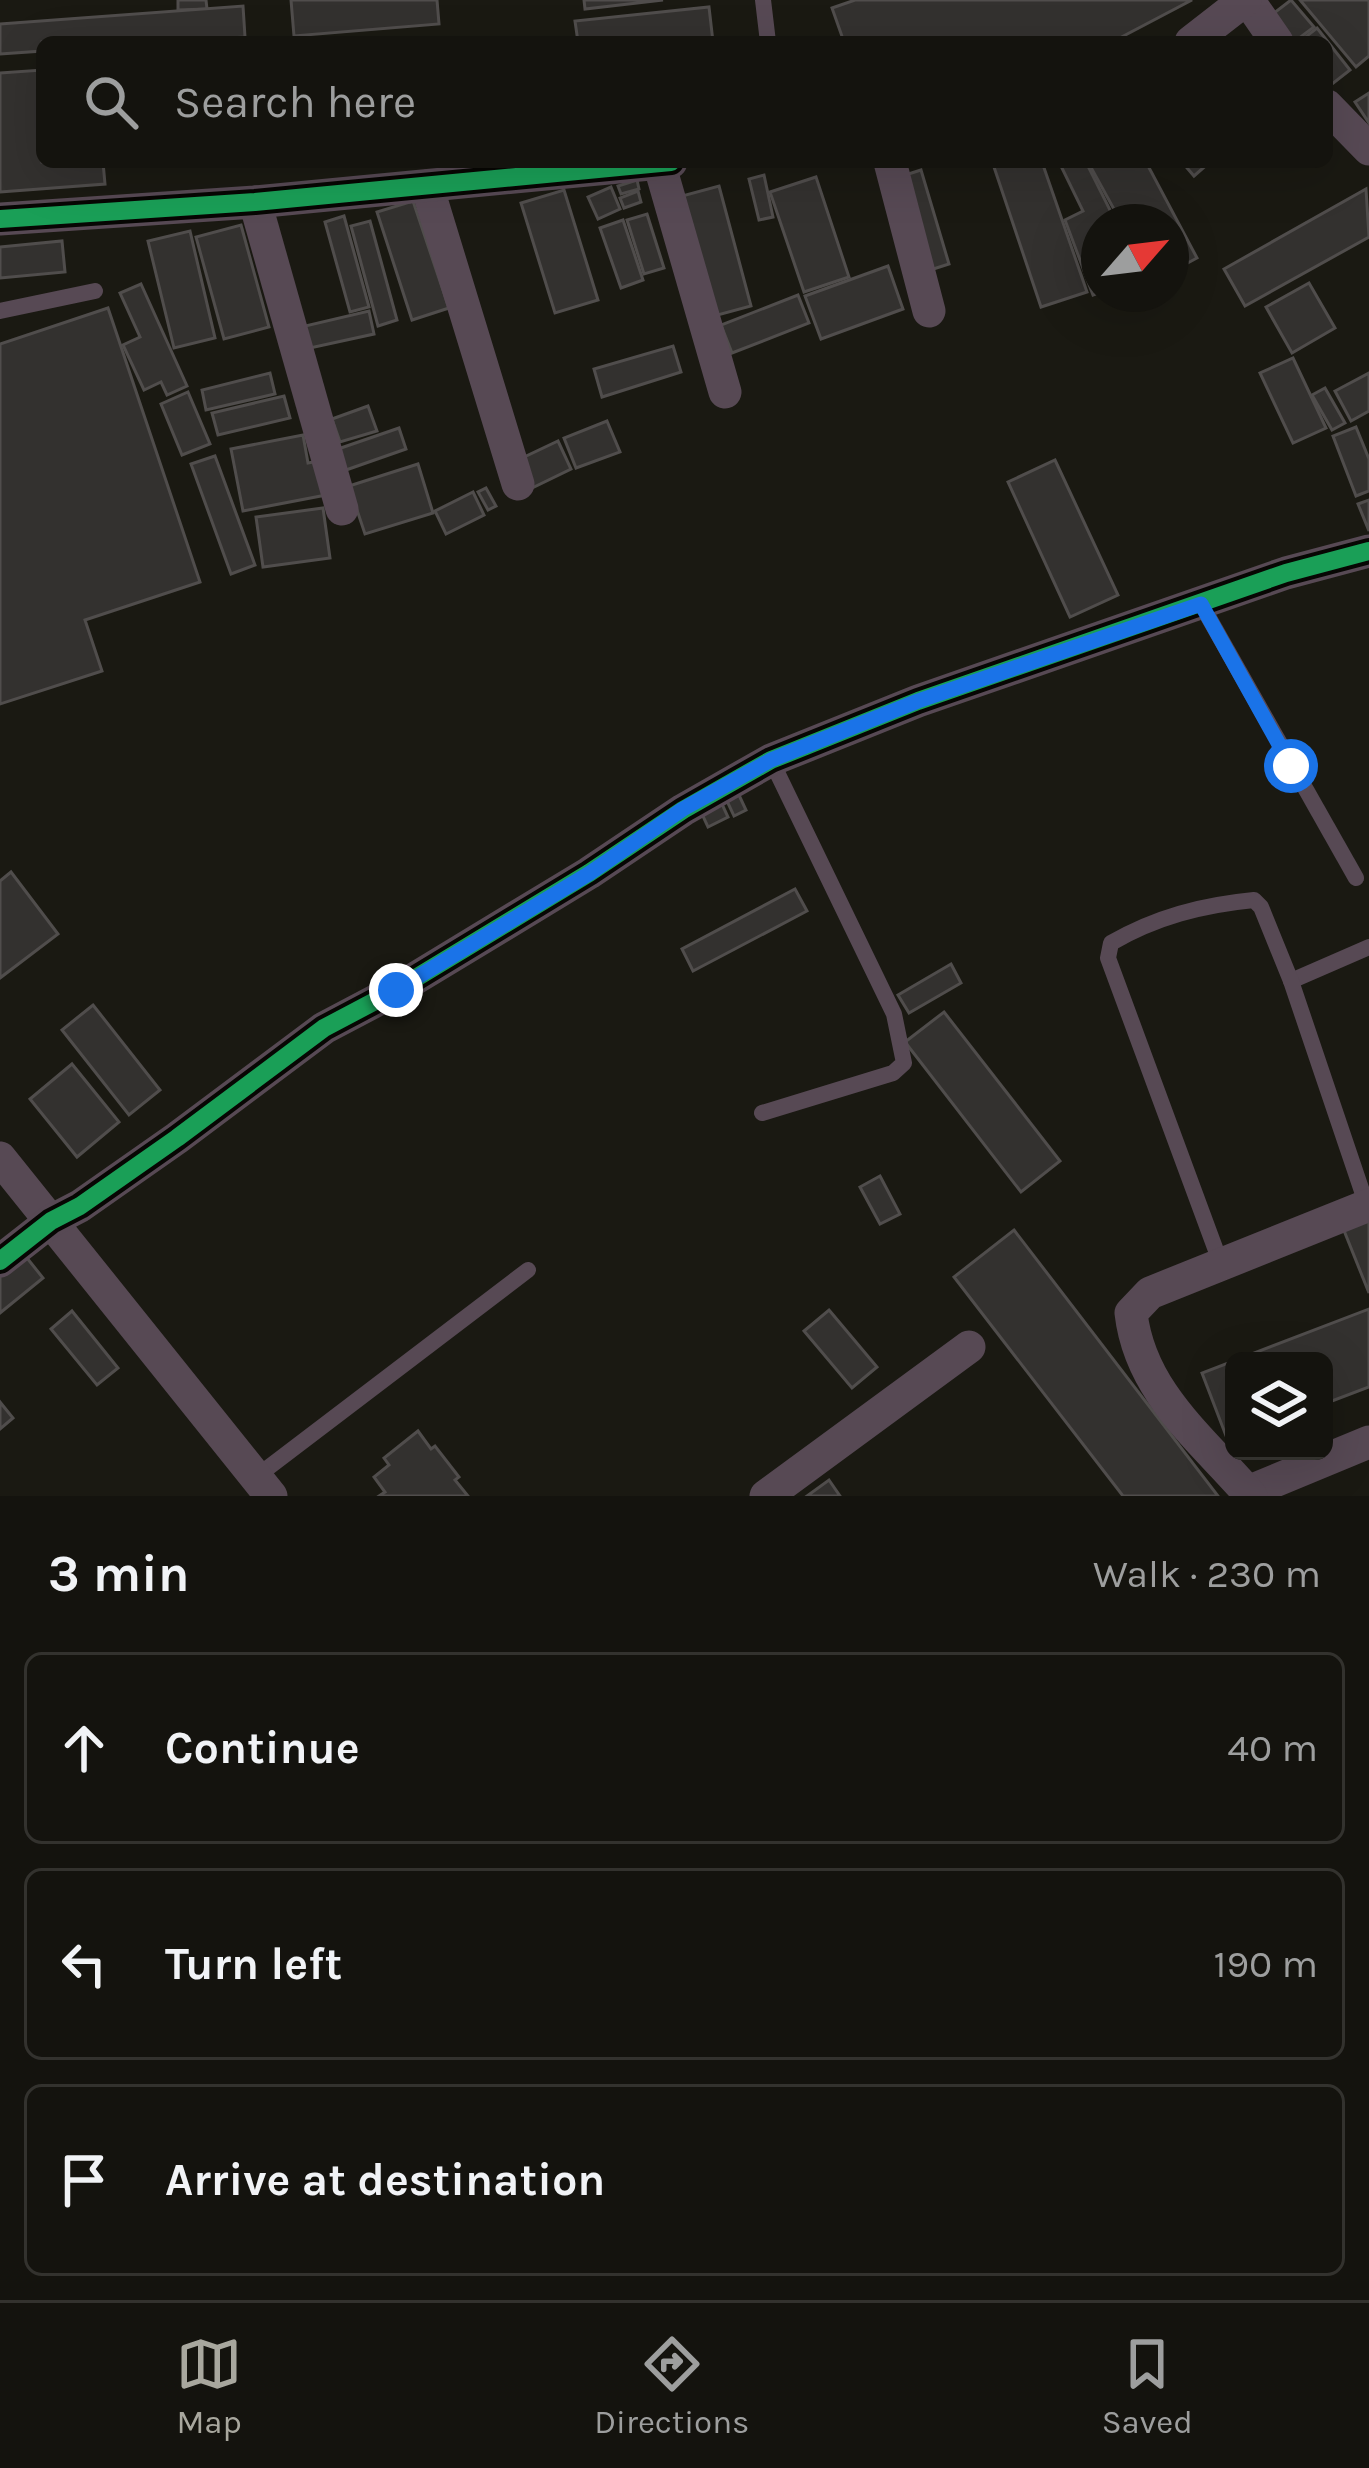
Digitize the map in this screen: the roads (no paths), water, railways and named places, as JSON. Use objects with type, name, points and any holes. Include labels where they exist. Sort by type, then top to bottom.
[{"type":"street","points":[[1199,36],[1247,0],[1273,36]]},
{"type":"street","points":[[1333,112],[1369,148]]},
{"type":"street","points":[[0,219],[255,202],[616,168]]},
{"type":"street","points":[[659,168],[725,392]]},
{"type":"street","points":[[892,168],[928,311]]},
{"type":"street","points":[[427,186],[518,484]]},
{"type":"street","points":[[255,202],[342,509]]},
{"type":"street","points":[[0,1261],[324,1028],[396,990],[590,873],[683,809],[771,760],[918,701],[1286,573],[1369,550]]},
{"type":"street","points":[[0,1158],[252,1490]]},
{"type":"street","points":[[1368,1205],[1150,1293],[1131,1313],[1134,1342],[1156,1390],[1250,1494],[1369,1442]]},
{"type":"street","points":[[766,1496],[969,1347]]},
{"type":"lane","points":[[763,0],[767,36]]},
{"type":"lane","points":[[0,311],[95,291]]},
{"type":"lane","points":[[1201,604],[1356,878]]},
{"type":"lane","points":[[762,1113],[893,1073],[904,1064],[894,1015],[771,760]]},
{"type":"lane","points":[[1221,1264],[1108,958],[1111,943],[1148,921],[1220,903],[1254,900],[1261,907],[1368,1205]]},
{"type":"lane","points":[[1291,981],[1369,947]]},
{"type":"lane","points":[[252,1490],[528,1270]]}]
